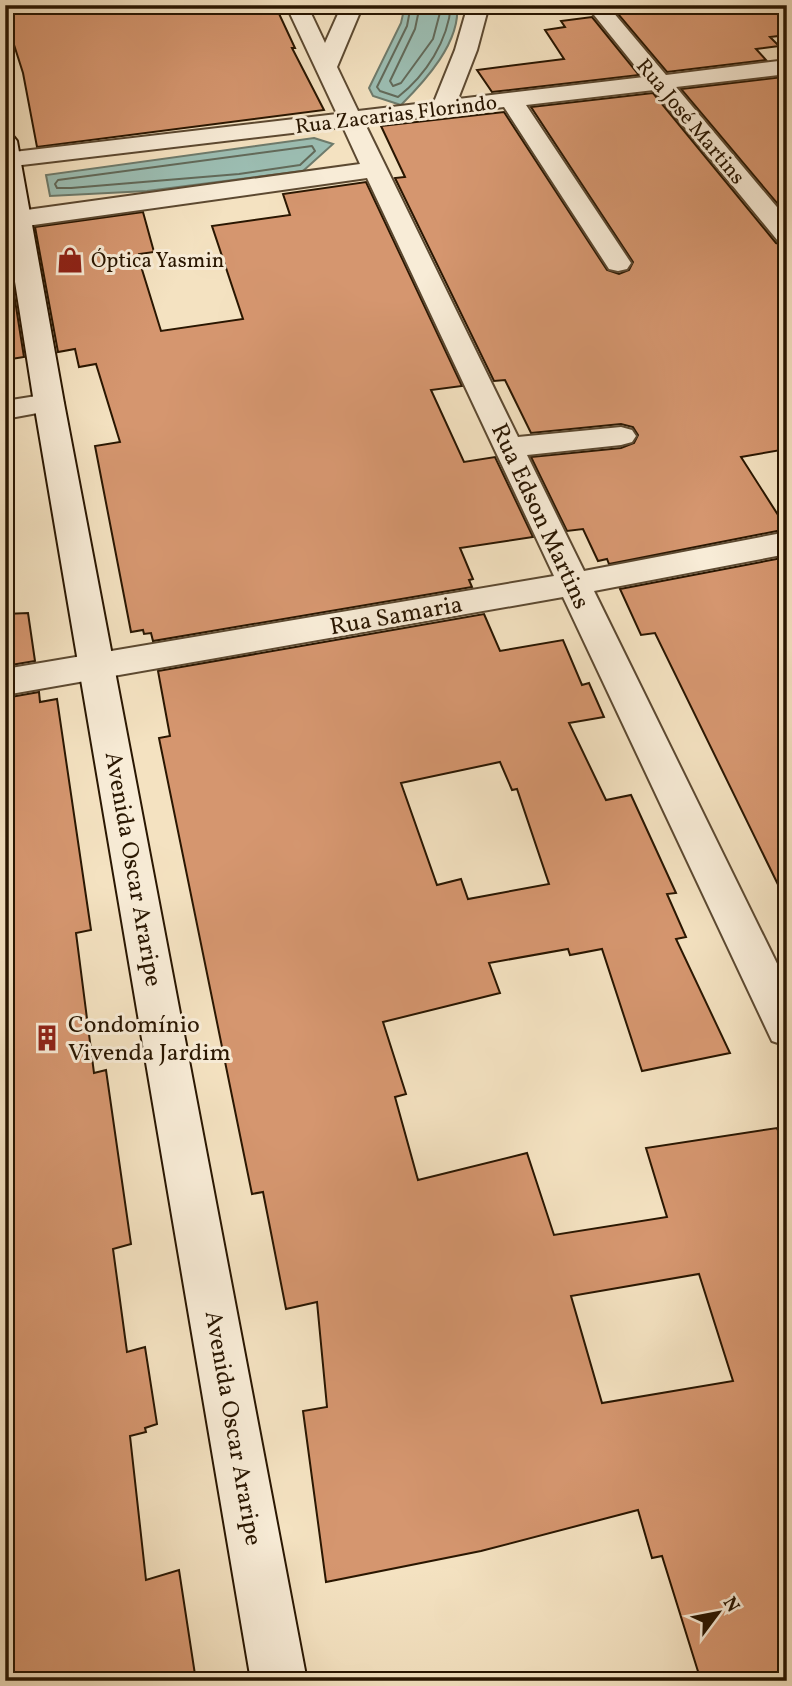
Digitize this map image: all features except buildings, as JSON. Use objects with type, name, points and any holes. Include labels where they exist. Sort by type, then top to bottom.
[{"type":"street","name":"Rua Edson Martins","points":[[296,5],[787,1028]]},
{"type":"street","points":[[326,66],[353,5]]},
{"type":"street","points":[[443,108],[466,50],[479,5]]},
{"type":"street","name":"Rua José Martins","points":[[596,5],[787,236]]},
{"type":"street","name":"Rua Zacarias Florindo","points":[[6,154],[353,119],[787,67]]},
{"type":"street","points":[[512,100],[618,263]]},
{"type":"street","name":"Avenida Oscar Araripe","points":[[6,154],[12,220],[50,403],[279,1681]]},
{"type":"street","points":[[12,220],[376,169]]},
{"type":"street","points":[[5,410],[50,403]]},
{"type":"street","points":[[510,447],[621,436]]},
{"type":"street","name":"Rua Samaria","points":[[5,682],[573,584],[787,543]]},
{"type":"water","points":[[405,5],[457,5],[457,19],[440,60],[401,105],[373,96],[369,88],[401,23]]},
{"type":"water","points":[[314,138],[333,144],[303,171],[147,191],[50,196],[46,175]]},
{"type":"place","name":"Óptica Yasmin","points":[[70,260]]},
{"type":"place","name":"Condomínio Vivenda Jardim","points":[[47,1038]]}]
